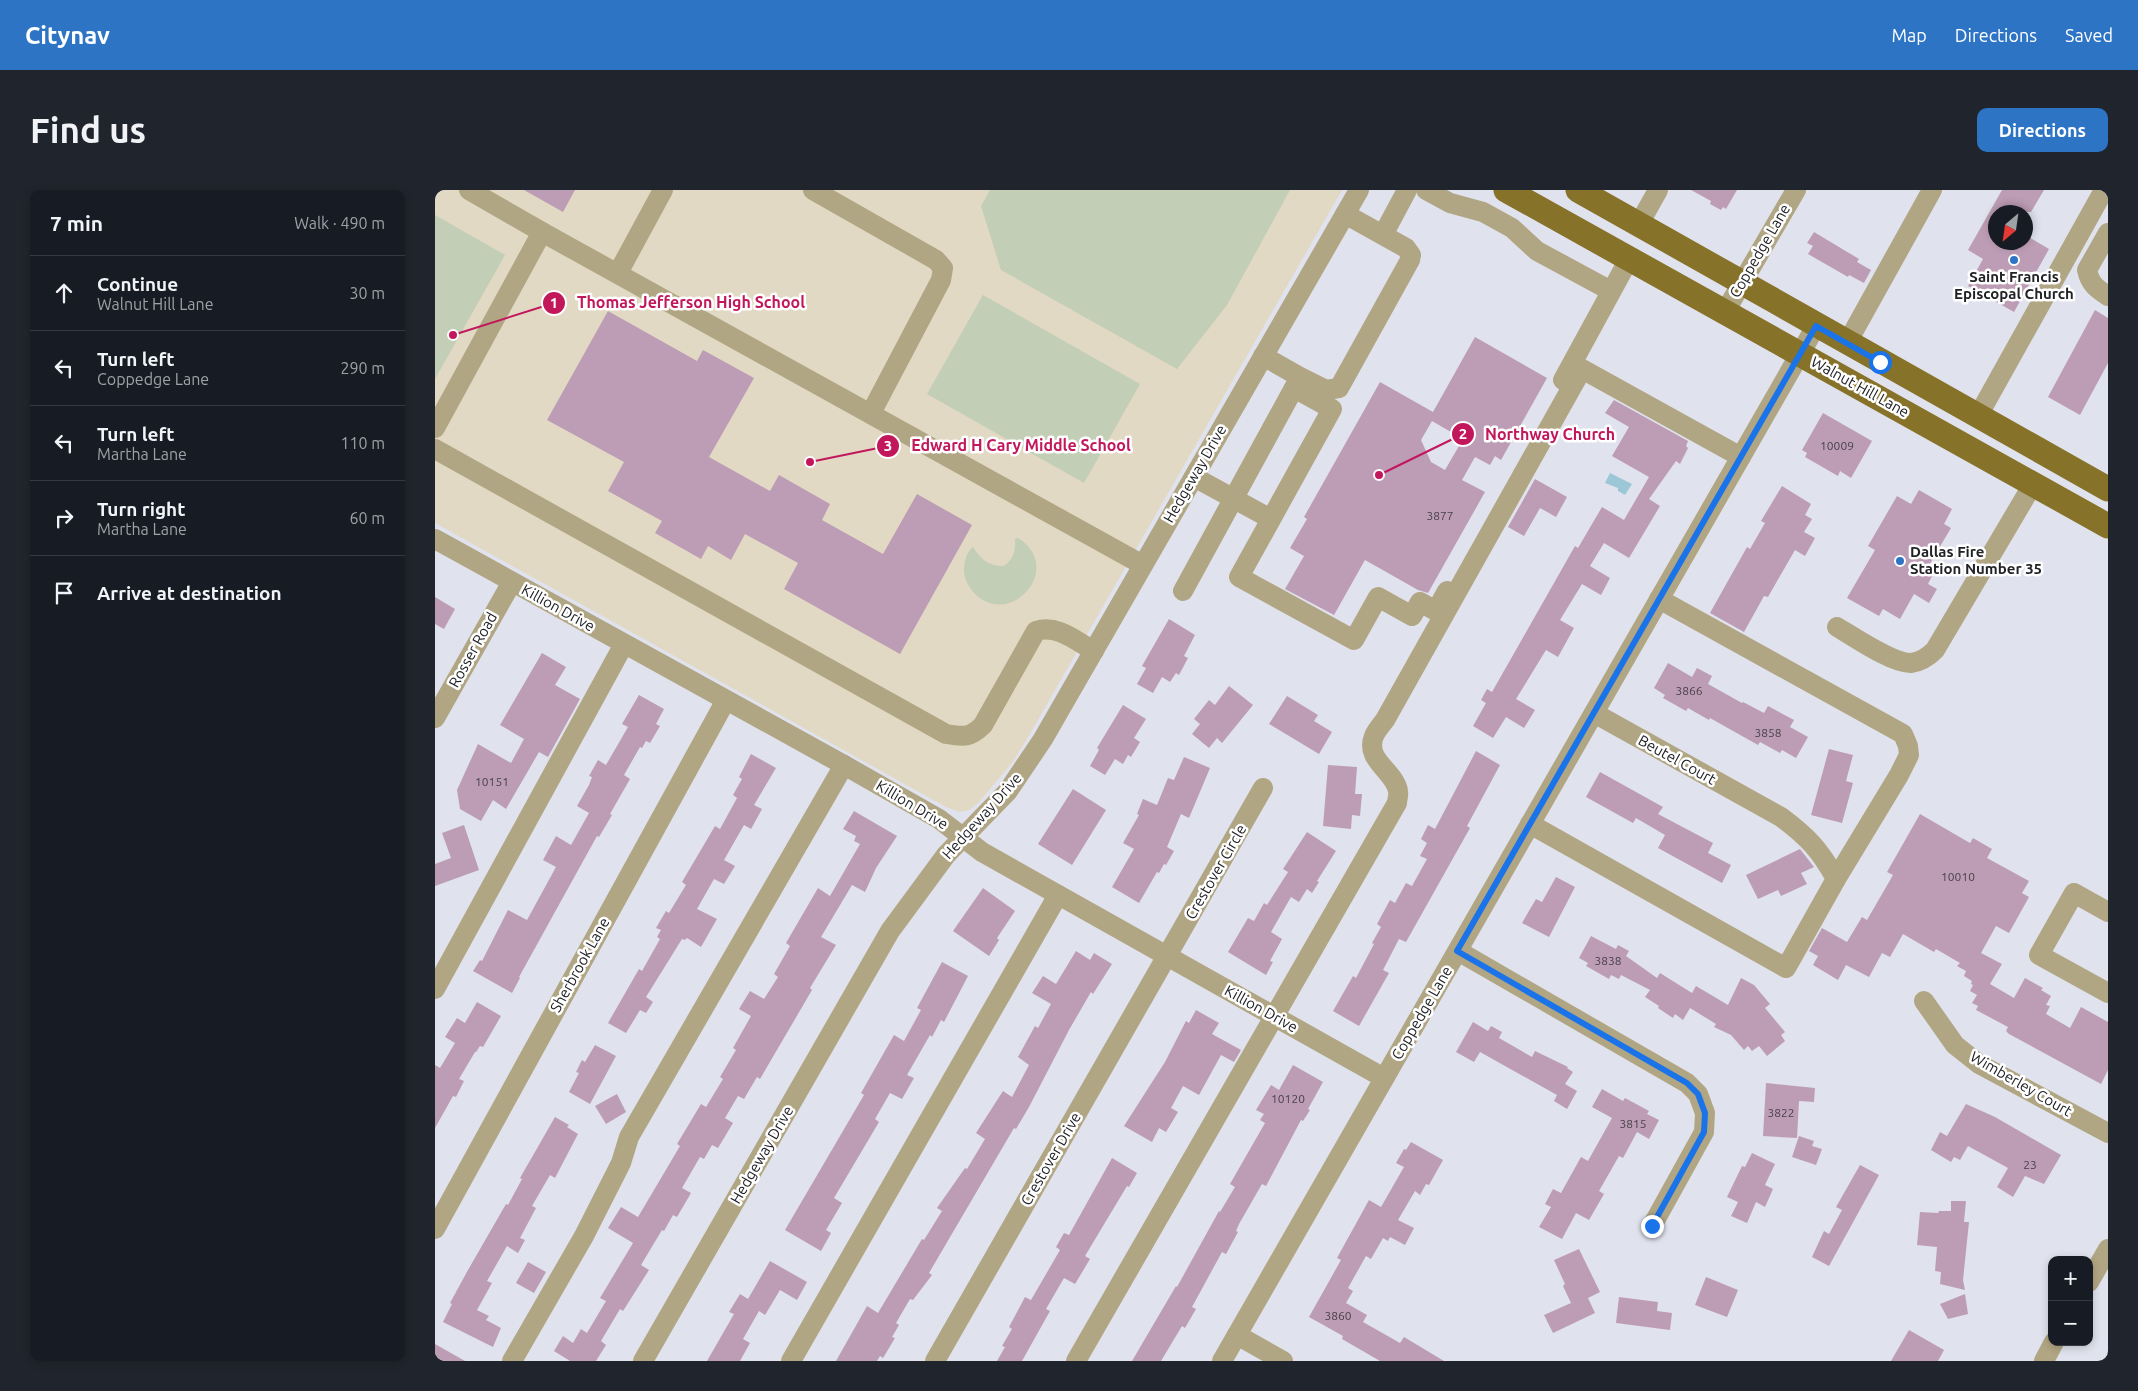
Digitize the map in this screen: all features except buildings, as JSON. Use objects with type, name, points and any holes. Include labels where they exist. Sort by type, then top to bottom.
[{"type":"main road","points":[[1578,190],[1816,326],[2108,489]]},
{"type":"main road","name":"Walnut Hill Lane","points":[[1510,191],[2108,526]]},
{"type":"main road","points":[[1629,259],[1643,226]]},
{"type":"main road","points":[[1953,440],[1973,413]]},
{"type":"main road","points":[[2033,484],[2048,455]]},
{"type":"street","points":[[469,190],[1143,565]]},
{"type":"street","points":[[618,273],[663,190]]},
{"type":"street","points":[[813,190],[936,260],[943,268],[941,280],[871,413]]},
{"type":"street","name":"Hedgeway Drive","points":[[643,1361],[891,931],[946,855],[1008,791],[1027,765],[1359,190]]},
{"type":"street","points":[[1383,235],[1407,190]]},
{"type":"street","points":[[1426,190],[1450,203],[1483,212],[1512,228],[1537,251],[1611,291]]},
{"type":"street","points":[[1643,226],[1658,190]]},
{"type":"street","name":"Coppedge Lane","points":[[1725,312],[1795,190]]},
{"type":"street","points":[[1847,343],[1932,190]]},
{"type":"street","points":[[1973,413],[2104,190]]},
{"type":"street","points":[[1297,382],[1327,390],[1335,390],[1341,385],[1411,260],[1411,255],[1406,248],[1345,214]]},
{"type":"street","points":[[435,428],[543,232]]},
{"type":"street","points":[[2108,233],[2087,270],[2089,281],[2108,296]]},
{"type":"street","points":[[1263,356],[1332,409],[1239,577],[1354,640],[1378,597],[1412,616],[1420,602],[1436,611],[1629,259]]},
{"type":"street","name":"Coppedge Lane","points":[[1222,1361],[1816,326]]},
{"type":"street","points":[[1075,1361],[1397,803],[1399,792],[1395,782],[1377,760],[1371,747],[1374,735],[1385,720],[1582,368],[1741,457]]},
{"type":"street","points":[[1183,591],[1297,382]]},
{"type":"street","points":[[435,449],[946,734],[963,737],[975,732],[983,724],[1036,631],[1044,628],[1056,630],[1094,650]]},
{"type":"street","points":[[1194,477],[1271,519]]},
{"type":"street","points":[[1837,627],[1902,662],[1920,661],[1928,657],[1935,650],[2033,484]]},
{"type":"street","name":"Killion Drive","points":[[435,539],[844,765],[939,819],[982,852],[1384,1078]]},
{"type":"street","name":"Rosser Road","points":[[437,709],[512,582]]},
{"type":"street","points":[[1530,824],[1786,968],[1836,879],[1899,775],[1909,755],[1909,746],[1903,734],[1659,599]]},
{"type":"street","points":[[435,989],[624,644]]},
{"type":"street","name":"Sherbrook Lane","points":[[435,1229],[725,700]]},
{"type":"street","name":"Beutel Court","points":[[1594,713],[1781,818],[1805,836],[1816,848],[1836,879]]},
{"type":"street","points":[[512,1361],[584,1236],[621,1163],[629,1137],[844,765]]},
{"type":"street","name":"Crestover Circle","points":[[1168,957],[1263,788]]},
{"type":"street","points":[[2108,912],[2074,893],[2039,955],[2108,993]]},
{"type":"street","points":[[791,1361],[1058,895]]},
{"type":"street","points":[[1457,951],[1687,1083],[1698,1094],[1705,1113],[1704,1132],[1652,1226]]},
{"type":"street","name":"Crestover Drive","points":[[935,1361],[1168,957]]},
{"type":"street","name":"Wimberley Court","points":[[1924,1002],[1955,1045],[1979,1064],[2108,1133]]},
{"type":"street","points":[[2093,1275],[2108,1249]]},
{"type":"street","points":[[1237,1335],[1283,1361]]},
{"type":"street","points":[[2044,1361],[2052,1346]]},
{"type":"shaded area","points":[[435,190],[1342,190],[1027,739],[1012,763],[979,802],[969,810],[960,812],[946,807],[435,523]]},
{"type":"green space","points":[[990,190],[1290,190],[1227,305],[1177,369],[1001,270],[981,206]]},
{"type":"green space","points":[[435,215],[505,255],[435,379]]},
{"type":"green space","points":[[983,295],[1140,384],[1084,483],[927,394]]},
{"type":"green space","points":[[1018,538],[1031,550],[1036,563],[1035,577],[1029,589],[1018,599],[1005,604],[991,603],[976,595],[968,585],[964,569],[969,552],[973,547],[985,561],[993,565],[1003,566],[1011,558],[1015,547],[1015,539]]},
{"type":"water","points":[[1610,473],[1632,484],[1625,495],[1618,491],[1618,488],[1605,483]]},
{"type":"place","name":"Saint Francis Episcopal Church","points":[[2014,260]]},
{"type":"place","name":"Thomas Jefferson High School","points":[[453,335]]},
{"type":"place","name":"Edward H Cary Middle School","points":[[810,462]]},
{"type":"place","name":"Northway Church","points":[[1379,475]]},
{"type":"place","name":"Dallas Fire Station Number 35","points":[[1900,561]]},
{"type":"route","points":[[1652,1226],[1704,1132],[1705,1113],[1698,1094],[1687,1083],[1457,951],[1816,326],[1880,362]]}]
